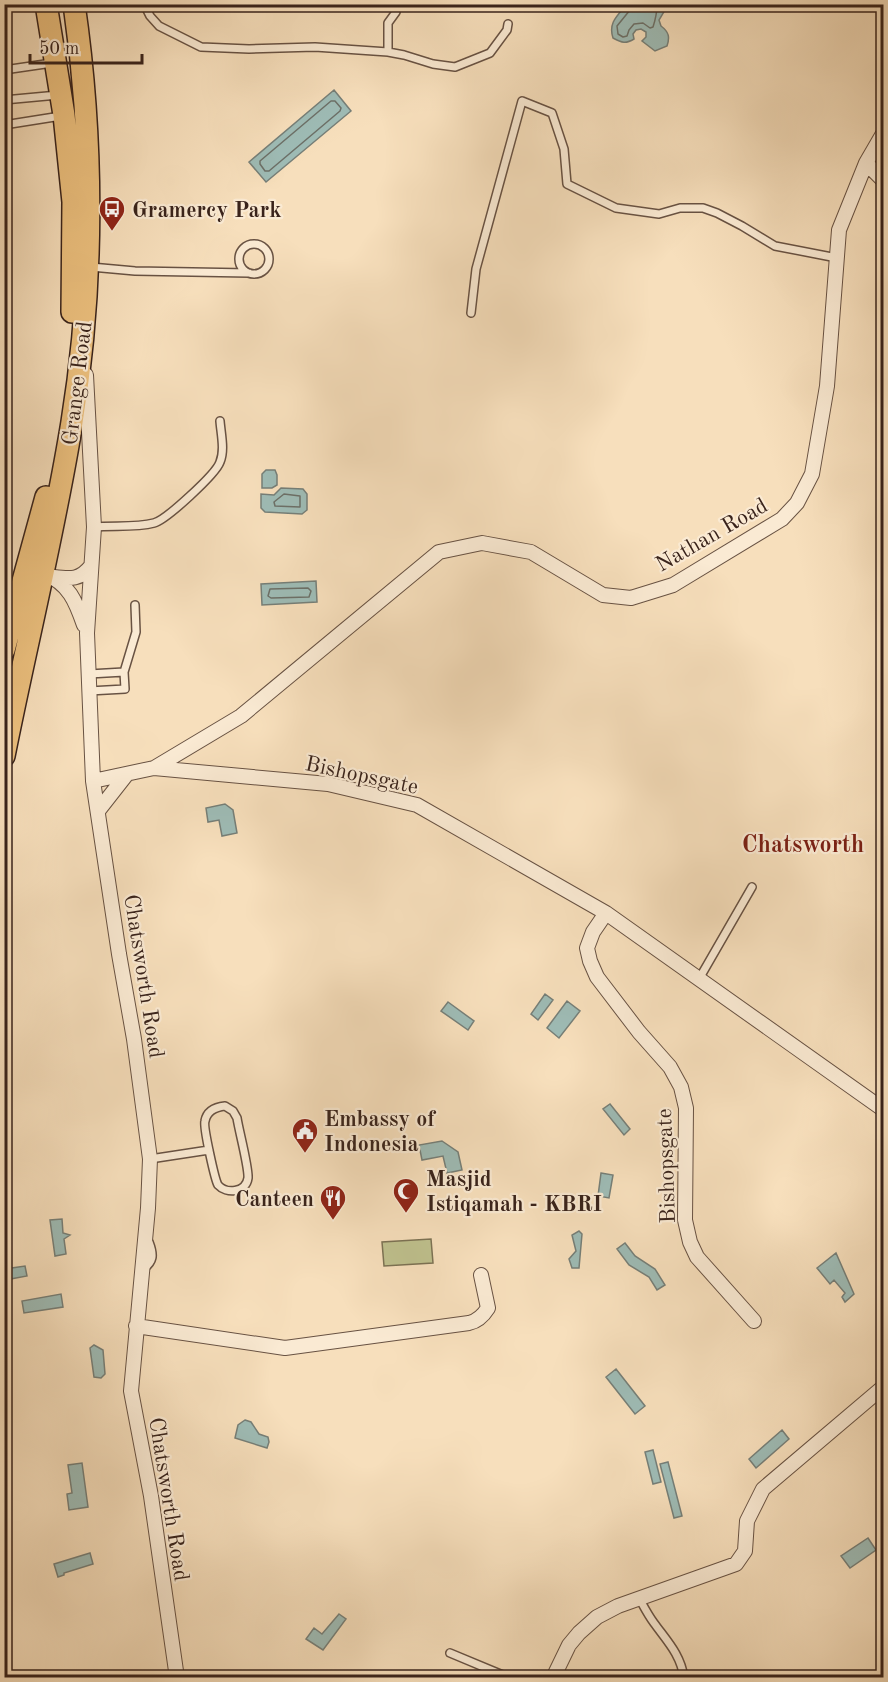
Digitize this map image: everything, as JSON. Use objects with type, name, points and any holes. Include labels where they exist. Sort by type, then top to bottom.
[{"type":"main road","name":"Grange Road","points":[[4,650],[61,442],[72,307],[73,202],[63,105],[46,4]]},
{"type":"main road","name":"Grange Road","points":[[4,756],[8,725],[49,575],[84,335],[88,267],[88,192],[84,102],[74,4]]},
{"type":"street","name":"Nathan Road","points":[[93,781],[154,768],[241,716],[439,552],[482,543],[531,552],[603,595],[632,598],[673,585],[782,519],[797,503],[812,474],[826,386],[839,230],[866,163],[884,132]]},
{"type":"street","points":[[866,163],[884,181]]},
{"type":"street","name":"Chatsworth Road","points":[[84,335],[94,527],[87,633],[93,781],[134,1039],[150,1159],[131,1391],[151,1496],[177,1677]]},
{"type":"street","points":[[49,575],[80,578],[91,566]]},
{"type":"street","name":"Chatsworth Road","points":[[49,575],[66,586],[74,597],[87,633]]},
{"type":"street","name":"Bishopsgate","points":[[154,768],[328,784],[417,805],[606,913],[884,1110]]},
{"type":"street","points":[[98,811],[127,774]]},
{"type":"street","name":"Bishopsgate","points":[[606,913],[593,932],[587,948],[590,961],[597,977],[639,1032],[670,1067],[681,1087],[686,1108],[685,1220],[690,1242],[697,1257],[754,1321]]},
{"type":"street","points":[[136,1326],[285,1348],[469,1323],[483,1316],[488,1308],[481,1275]]},
{"type":"street","points":[[553,1677],[569,1645],[579,1633],[606,1612],[736,1564],[745,1551],[747,1521],[763,1489],[882,1388]]},
{"type":"lane","points":[[144,4],[150,16],[159,26],[201,47],[249,49],[315,47],[388,52],[433,64],[455,67],[490,53],[507,30],[508,24]]},
{"type":"lane","points":[[388,52],[388,23],[396,12],[393,4]]},
{"type":"lane","points":[[4,70],[56,62]]},
{"type":"lane","points":[[4,100],[63,105]]},
{"type":"lane","points":[[471,313],[476,269],[522,101],[552,113],[564,150],[567,184],[590,197],[616,208],[659,214],[680,208],[703,208],[742,225],[775,246],[837,258]]},
{"type":"lane","points":[[4,125],[63,105]]},
{"type":"lane","points":[[88,267],[135,271],[249,273],[261,273],[269,264],[268,252],[260,245],[248,245],[240,254],[241,265],[249,273]]},
{"type":"lane","points":[[94,527],[151,524],[162,521],[172,513],[220,464],[223,453],[220,421]]},
{"type":"lane","points":[[89,691],[124,689],[124,672],[136,632],[135,605]]},
{"type":"lane","points":[[89,674],[124,672]]},
{"type":"lane","points":[[699,979],[752,887]]},
{"type":"lane","points":[[225,1106],[233,1111],[237,1118],[248,1178],[243,1186],[234,1191],[224,1190],[216,1182],[209,1150],[204,1122],[209,1112],[217,1107],[225,1106]]},
{"type":"lane","points":[[150,1159],[209,1150]]},
{"type":"lane","points":[[639,1598],[653,1622],[676,1652],[684,1677]]},
{"type":"lane","points":[[450,1653],[510,1677]]},
{"type":"green space","points":[[431,1239],[433,1263],[384,1266],[382,1242]]},
{"type":"water","points":[[627,4],[662,5],[665,10],[659,20],[668,35],[667,46],[655,51],[642,41],[646,37],[646,32],[641,29],[636,30],[633,34],[634,39],[629,42],[621,42],[613,38],[613,24]]},
{"type":"water","points":[[334,90],[351,111],[266,182],[249,162]]},
{"type":"water","points":[[266,470],[275,470],[277,475],[277,485],[272,488],[262,488],[262,474]]},
{"type":"water","points":[[281,488],[303,489],[307,494],[307,510],[302,514],[265,512],[261,508],[261,494],[274,495]]},
{"type":"water","points":[[316,581],[317,602],[262,605],[261,584]]},
{"type":"water","points":[[225,804],[233,810],[237,833],[222,836],[219,820],[208,822],[206,808]]},
{"type":"water","points":[[545,994],[553,1000],[538,1020],[531,1014]]},
{"type":"water","points":[[567,1001],[580,1011],[559,1038],[547,1028]]},
{"type":"water","points":[[448,1002],[474,1021],[468,1030],[441,1011]]},
{"type":"water","points":[[610,1104],[630,1129],[624,1135],[603,1109]]},
{"type":"water","points":[[442,1141],[458,1152],[462,1170],[447,1173],[443,1156],[422,1160],[419,1145]]},
{"type":"water","points":[[601,1173],[613,1175],[609,1198],[598,1196]]},
{"type":"water","points":[[62,1219],[63,1233],[70,1235],[64,1239],[66,1254],[55,1256],[50,1220]]},
{"type":"water","points":[[579,1231],[582,1234],[579,1268],[572,1268],[569,1259],[576,1251],[572,1235]]},
{"type":"water","points":[[625,1243],[635,1256],[655,1269],[665,1285],[657,1290],[649,1277],[629,1265],[617,1249]]},
{"type":"water","points":[[836,1253],[854,1294],[845,1302],[842,1297],[845,1293],[834,1280],[830,1284],[817,1268]]},
{"type":"water","points":[[25,1266],[27,1276],[5,1280],[5,1269]]},
{"type":"water","points":[[61,1294],[63,1307],[24,1313],[22,1301]]},
{"type":"water","points":[[94,1345],[103,1350],[105,1374],[101,1378],[94,1377],[90,1348]]},
{"type":"water","points":[[616,1369],[645,1406],[635,1414],[606,1377]]},
{"type":"water","points":[[245,1420],[251,1422],[259,1434],[268,1437],[267,1448],[235,1438],[238,1425]]},
{"type":"water","points":[[782,1430],[789,1439],[756,1468],[749,1459]]},
{"type":"water","points":[[653,1450],[661,1482],[653,1484],[645,1452]]},
{"type":"water","points":[[668,1462],[682,1516],[674,1518],[660,1464]]},
{"type":"water","points":[[82,1463],[88,1507],[69,1510],[67,1494],[72,1493],[68,1465]]},
{"type":"water","points":[[868,1538],[876,1550],[850,1568],[841,1556]]},
{"type":"water","points":[[90,1553],[93,1564],[58,1577],[54,1564]]},
{"type":"water","points":[[339,1614],[346,1619],[323,1650],[306,1639],[314,1628],[322,1634]]},
{"type":"place","name":"Gramercy Park","points":[[112,232]]},
{"type":"place","name":"Embassy of Indonesia","points":[[305,1154]]},
{"type":"place","name":"Masjid Istiqamah - KBRI","points":[[406,1214]]},
{"type":"place","name":"Canteen","points":[[333,1221]]},
{"type":"district","name":"Chatsworth","points":[[803,844]]}]
